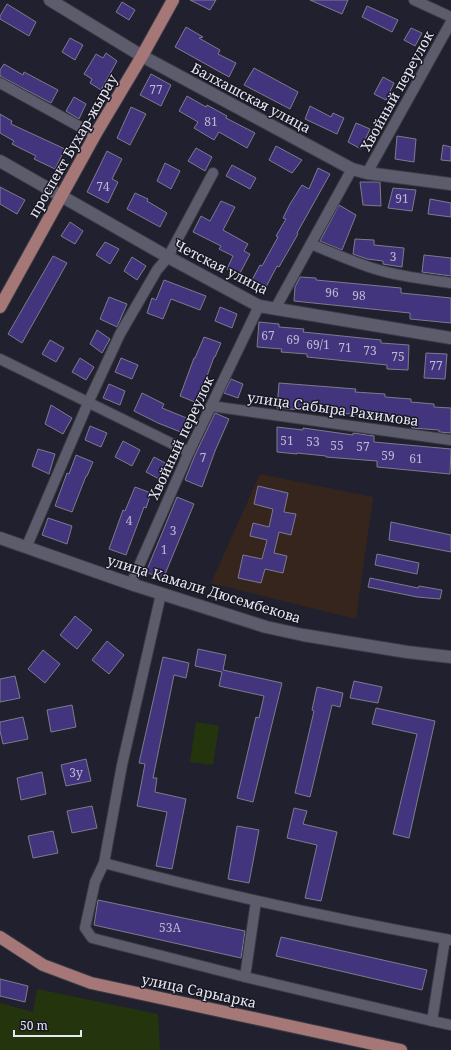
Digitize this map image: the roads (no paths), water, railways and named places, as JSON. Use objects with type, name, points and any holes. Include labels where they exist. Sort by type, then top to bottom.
[{"type":"main road","name":"проспект Бухар-жырау","points":[[0,307],[95,135],[173,0]]},
{"type":"main road","name":"улица Сарыарка","points":[[0,937],[43,965],[91,983],[401,1050]]},
{"type":"street","name":"Балхашская улица","points":[[50,0],[142,56],[352,169],[367,173],[451,184]]},
{"type":"street","points":[[414,0],[451,17]]},
{"type":"street","name":"Хвойный переулок","points":[[367,173],[451,22]]},
{"type":"street","points":[[0,83],[95,135]]},
{"type":"street","name":"Четская улица","points":[[0,161],[168,257],[259,306],[451,338]]},
{"type":"street","points":[[275,309],[352,169]]},
{"type":"street","points":[[26,548],[88,403],[120,334],[157,270],[168,257],[212,173]]},
{"type":"street","points":[[311,244],[368,267],[394,274],[451,283]]},
{"type":"street","name":"Хвойный переулок","points":[[131,584],[189,452],[259,306]]},
{"type":"street","points":[[0,358],[189,452]]},
{"type":"street","name":"улица Сабыра Рахимова","points":[[211,406],[451,440]]},
{"type":"street","name":"улица Камали Дюсембекова","points":[[0,538],[131,584],[266,627],[296,634],[407,652],[451,657]]},
{"type":"street","points":[[161,594],[122,765],[104,863],[95,882],[85,928],[92,938],[245,977],[451,1025]]},
{"type":"street","points":[[104,863],[178,883],[256,901],[448,940],[432,1021]]},
{"type":"street","points":[[245,977],[256,901]]}]
